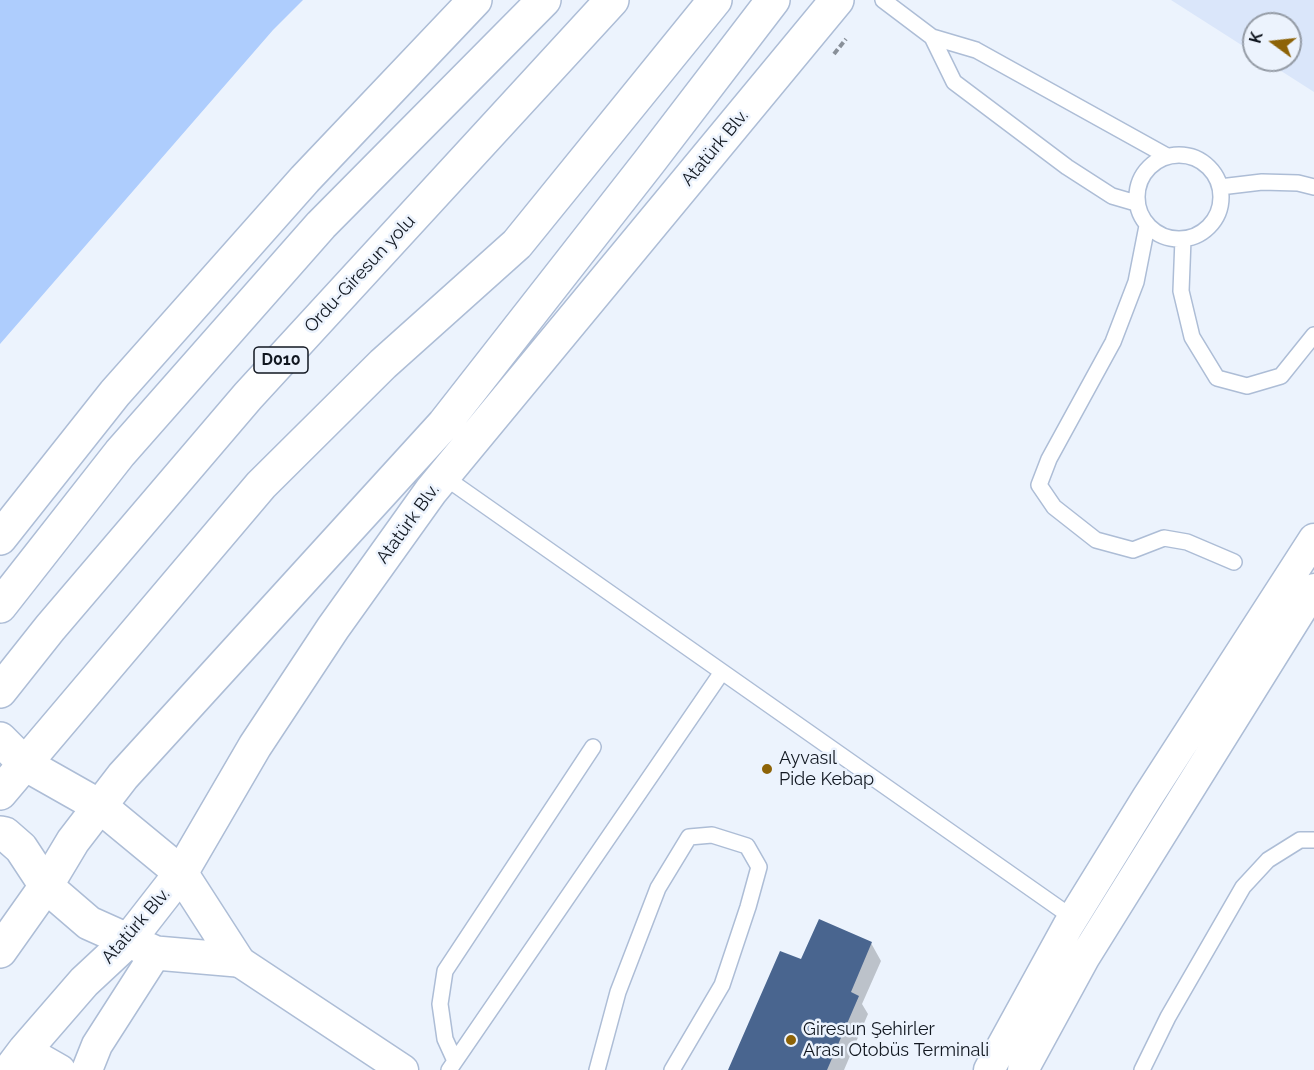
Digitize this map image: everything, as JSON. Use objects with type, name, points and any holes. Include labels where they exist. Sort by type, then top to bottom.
[{"type":"main road","points":[[0,538],[115,393],[305,179],[475,0]]},
{"type":"main road","name":"Ordu-Giresun yolu","points":[[0,691],[50,628],[248,396],[612,0]]},
{"type":"main road","points":[[0,793],[261,485],[383,364],[517,244],[715,0]]},
{"type":"main road","name":"Atatürk Blv.","points":[[0,951],[46,886],[73,841],[123,776],[444,424],[773,0]]},
{"type":"main road","name":"Atatürk Blv.","points":[[17,1060],[84,982],[142,947],[181,873],[255,746],[333,628],[443,476],[837,0]]},
{"type":"main road","points":[[0,606],[120,453],[321,225],[540,4]]},
{"type":"main road","points":[[0,740],[25,764],[101,807],[181,873],[237,960]]},
{"type":"main road","points":[[0,833],[5,834],[21,848],[46,886],[89,923],[142,947],[237,960]]},
{"type":"street","points":[[989,1070],[1073,918],[1314,539]]},
{"type":"street","points":[[1023,1070],[1084,958],[1314,589]]},
{"type":"street","points":[[87,1070],[142,947]]},
{"type":"street","points":[[237,960],[403,1070]]},
{"type":"street","points":[[17,1060],[60,1070]]},
{"type":"lane","points":[[883,0],[932,37],[976,50],[1167,156]]},
{"type":"lane","points":[[932,37],[954,82],[1067,167],[1112,196],[1136,203]]},
{"type":"lane","points":[[1189,155],[1200,160],[1216,176],[1220,187],[1219,210],[1214,220],[1196,236],[1170,239],[1147,226],[1140,215],[1136,203],[1141,177],[1147,168],[1167,156],[1189,155]]},
{"type":"lane","points":[[1220,187],[1262,182],[1298,183],[1314,187]]},
{"type":"lane","points":[[1147,226],[1136,282],[1113,342],[1049,459],[1039,485],[1054,507],[1096,540],[1133,550],[1164,538],[1187,542],[1234,562]]},
{"type":"lane","points":[[1183,239],[1181,291],[1192,336],[1217,378],[1247,386],[1281,376],[1314,335]]},
{"type":"lane","points":[[443,476],[1073,918]]},
{"type":"lane","points":[[452,1065],[722,672]]},
{"type":"lane","points":[[452,1065],[445,1039],[440,1004],[446,970],[593,747]]},
{"type":"lane","points":[[597,1070],[618,992],[658,888],[689,837],[711,835],[747,846],[759,867],[722,985],[672,1070]]},
{"type":"lane","points":[[1142,1070],[1168,1017],[1243,887],[1268,860],[1300,840],[1314,840]]},
{"type":"shaded area","points":[[1171,0],[1314,0],[1314,92],[1283,72],[1302,72],[1302,12],[1242,12],[1242,45]]},
{"type":"water","points":[[0,0],[303,0],[273,30],[0,344]]},
{"type":"building","points":[[819,919],[872,942],[851,992],[859,996],[827,1070],[728,1070],[780,951],[801,959]]},
{"type":"place","name":"Ayvasıl Pide Kebap","points":[[767,769]]},
{"type":"place","name":"Giresun Şehirler Arası Otobüs Terminali","points":[[791,1040]]}]
